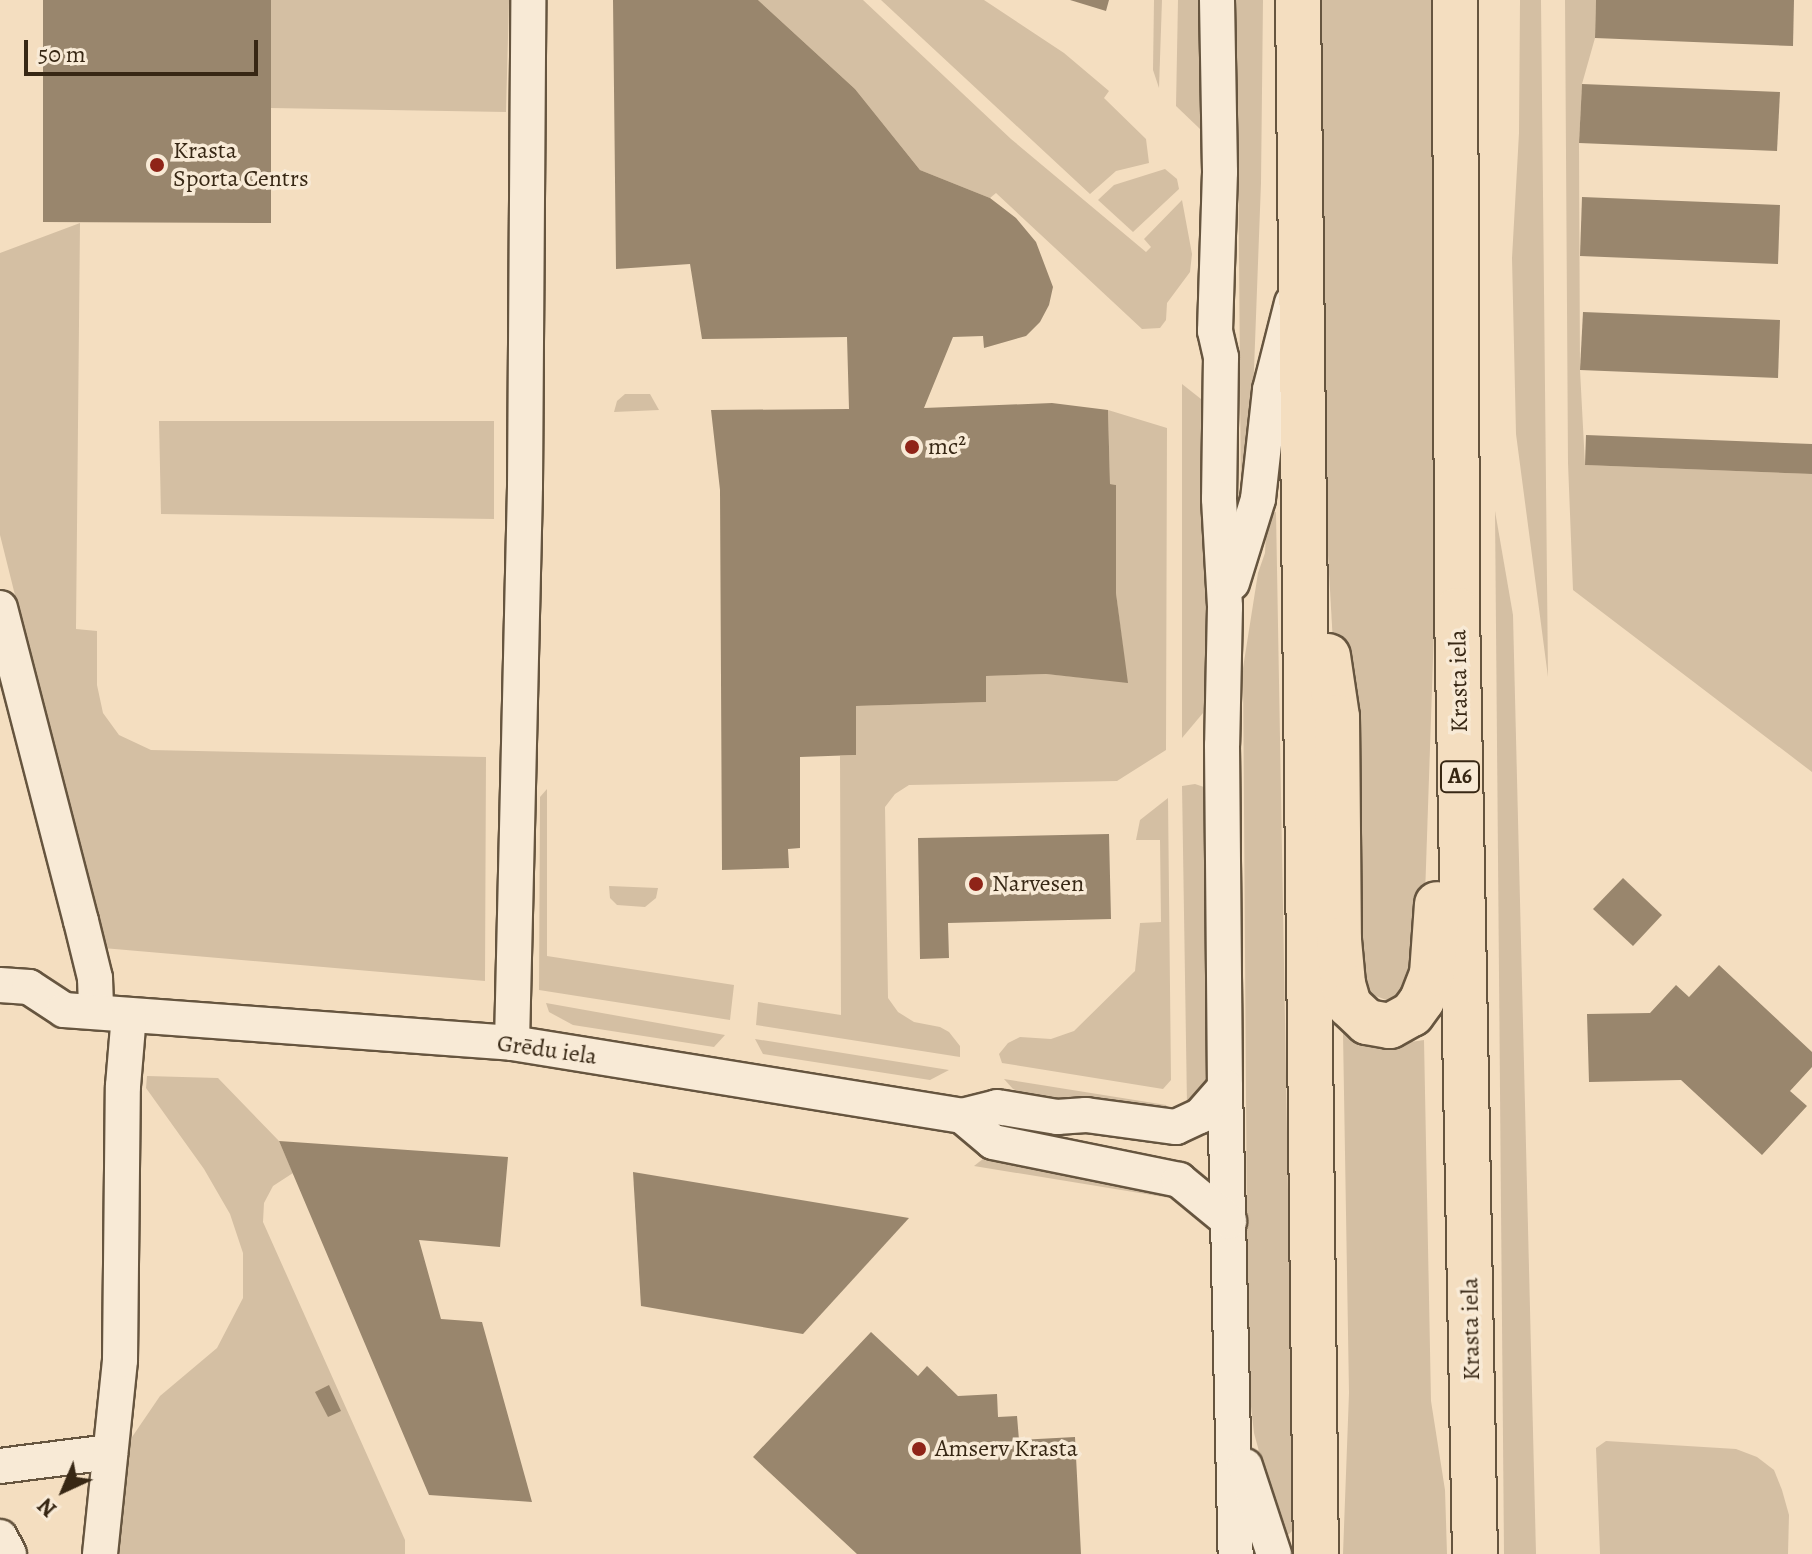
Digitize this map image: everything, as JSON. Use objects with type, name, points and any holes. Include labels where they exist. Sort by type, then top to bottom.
[{"type":"highway","points":[[1298,0],[1316,1554]]},
{"type":"highway","name":"Krasta iela","points":[[1455,0],[1457,610],[1475,1554]]},
{"type":"highway","points":[[1304,545],[1321,617],[1337,717],[1339,940],[1343,984],[1349,1005],[1358,1015],[1377,1026],[1390,1026],[1412,1014],[1422,1000],[1432,974],[1436,935],[1439,720],[1457,610]]},
{"type":"street","points":[[512,1043],[525,486],[528,0]]},
{"type":"street","points":[[1217,0],[1220,172],[1215,331],[1221,357],[1219,499],[1225,607],[1222,745],[1225,1087],[1236,1439],[1236,1554]]},
{"type":"street","points":[[1225,607],[1258,499],[1270,390],[1300,272]]},
{"type":"street","points":[[0,608],[95,978],[112,1014],[123,1086],[120,1360],[100,1554]]},
{"type":"street","name":"Grēdu iela","points":[[0,985],[29,987],[64,1010],[512,1043],[962,1116],[997,1107],[1057,1117],[1086,1115],[1176,1127],[1200,1116],[1225,1087]]},
{"type":"street","points":[[962,1116],[993,1142],[1179,1180],[1229,1221]]},
{"type":"street","points":[[1236,1439],[1274,1554]]},
{"type":"street","points":[[0,1466],[110,1452]]},
{"type":"street","points":[[0,1537],[9,1554]]},
{"type":"shaded area","points":[[271,0],[509,0],[506,112],[271,108]]},
{"type":"shaded area","points":[[758,0],[863,0],[1011,139],[1146,252],[1151,247],[1144,239],[1182,200],[1192,254],[1190,272],[1167,303],[1166,320],[1160,328],[1142,329],[996,193],[990,198],[920,170],[855,89]]},
{"type":"shaded area","points":[[881,0],[984,0],[1064,53],[1109,91],[1104,98],[1146,139],[1149,163],[1116,171],[1090,194]]},
{"type":"shaded area","points":[[1154,0],[1162,0],[1159,88],[1153,70]]},
{"type":"shaded area","points":[[1178,0],[1201,0],[1200,129],[1176,106]]},
{"type":"shaded area","points":[[1232,0],[1263,0],[1261,183],[1252,423],[1241,506],[1238,129]]},
{"type":"shaded area","points":[[1319,0],[1434,0],[1440,452],[1423,955],[1406,994],[1389,1001],[1365,992],[1343,820],[1327,537]]},
{"type":"shaded area","points":[[1520,0],[1541,0],[1548,677],[1516,434],[1512,258],[1519,133]]},
{"type":"shaded area","points":[[1565,0],[1596,0],[1595,38],[1582,84],[1579,143],[1580,370],[1585,465],[1812,474],[1812,772],[1573,590],[1568,463]]},
{"type":"shaded area","points":[[1165,169],[1177,179],[1179,189],[1133,232],[1098,200],[1114,185]]},
{"type":"shaded area","points":[[80,223],[76,629],[97,631],[97,685],[103,713],[119,735],[151,750],[486,757],[485,981],[103,948],[0,535],[0,253]]},
{"type":"shaded area","points":[[1182,384],[1201,399],[1204,410],[1207,696],[1203,713],[1182,738]]},
{"type":"shaded area","points":[[625,394],[650,394],[659,410],[614,412],[617,401]]},
{"type":"shaded area","points":[[1108,410],[1167,428],[1166,750],[1117,781],[909,785],[895,794],[885,807],[888,998],[898,1012],[914,1022],[949,1032],[960,1046],[960,1057],[756,1025],[758,1002],[841,1015],[840,756],[856,755],[856,706],[986,702],[986,676],[1046,674],[1127,682],[1116,593],[1116,485],[1110,484]]},
{"type":"shaded area","points":[[159,421],[494,421],[494,519],[161,514]]},
{"type":"shaded area","points":[[1495,511],[1513,615],[1536,1554],[1504,1554]]},
{"type":"shaded area","points":[[1276,512],[1294,1529],[1287,1536],[1281,1532],[1254,1433],[1248,1380],[1243,668],[1258,573],[1265,553],[1267,514]]},
{"type":"shaded area","points":[[1195,784],[1204,787],[1208,795],[1211,1074],[1203,1092],[1187,1105],[1182,786]]},
{"type":"shaded area","points":[[547,789],[547,956],[734,985],[730,1020],[539,990],[540,797]]},
{"type":"shaded area","points":[[1168,798],[1171,1080],[1163,1089],[1002,1063],[999,1054],[1008,1043],[1020,1037],[1051,1039],[1074,1031],[1135,971],[1140,923],[1161,922],[1160,840],[1136,840],[1140,820]]},
{"type":"shaded area","points":[[609,886],[658,888],[656,898],[645,907],[617,905],[610,898]]},
{"type":"shaded area","points":[[546,1003],[725,1035],[714,1047],[573,1025],[549,1012]]},
{"type":"shaded area","points":[[1343,1033],[1362,1044],[1383,1046],[1424,1040],[1431,1401],[1445,1490],[1447,1554],[1343,1554],[1349,1393]]},
{"type":"shaded area","points":[[755,1039],[949,1070],[930,1080],[763,1054]]},
{"type":"shaded area","points":[[147,1076],[218,1078],[279,1141],[293,1173],[273,1186],[264,1203],[263,1222],[405,1540],[405,1554],[115,1554],[130,1440],[160,1396],[217,1348],[243,1298],[243,1253],[230,1214],[204,1169],[146,1088]]},
{"type":"shaded area","points":[[1004,1079],[1166,1105],[1170,1114],[1033,1097],[1013,1089]]},
{"type":"shaded area","points":[[988,1155],[1171,1187],[1170,1198],[974,1166]]},
{"type":"shaded area","points":[[1606,1441],[1736,1449],[1757,1457],[1774,1470],[1782,1490],[1789,1515],[1788,1554],[1600,1554],[1596,1448]]},
{"type":"building","name":"Krasta Sporta Centrs","points":[[43,0],[271,0],[271,223],[43,222]]},
{"type":"building","name":"mc²","points":[[613,0],[758,0],[855,89],[920,170],[990,198],[1016,218],[1036,242],[1053,287],[1049,305],[1040,322],[1026,336],[984,348],[983,336],[953,337],[924,408],[1052,403],[1108,410],[1110,484],[1116,485],[1116,593],[1128,683],[1046,674],[986,676],[986,702],[856,706],[856,755],[800,757],[800,848],[788,849],[789,868],[722,870],[720,490],[711,410],[849,409],[847,337],[702,339],[690,264],[616,269]]},
{"type":"building","points":[[1070,0],[1109,0],[1106,11]]},
{"type":"building","points":[[1596,0],[1794,0],[1793,46],[1595,38]]},
{"type":"building","points":[[1582,84],[1780,92],[1777,151],[1579,143]]},
{"type":"building","points":[[1582,197],[1780,205],[1778,264],[1580,256]]},
{"type":"building","points":[[1583,312],[1780,320],[1778,378],[1580,370]]},
{"type":"building","points":[[1586,435],[1812,444],[1812,474],[1585,465]]},
{"type":"building","points":[[1109,834],[1111,919],[948,923],[949,958],[920,959],[918,838]]},
{"type":"building","points":[[1623,878],[1662,915],[1633,946],[1593,909]]},
{"type":"building","points":[[1719,965],[1812,1052],[1812,1067],[1790,1091],[1807,1106],[1762,1155],[1681,1080],[1589,1082],[1587,1014],[1650,1013],[1676,985],[1689,997]]},
{"type":"building","points":[[279,1141],[508,1157],[500,1247],[419,1240],[441,1319],[482,1322],[532,1502],[429,1495]]},
{"type":"building","points":[[633,1172],[909,1218],[803,1334],[641,1306]]},
{"type":"building","name":"Amserv Krasta","points":[[871,1332],[918,1376],[927,1366],[958,1396],[997,1394],[998,1417],[1017,1416],[1019,1440],[1075,1437],[1081,1554],[857,1554],[753,1457]]},
{"type":"building","points":[[329,1385],[341,1411],[328,1417],[315,1392]]},
{"type":"place","name":"Krasta Sporta Centrs","points":[[157,165]]},
{"type":"place","name":"mc²","points":[[912,447]]},
{"type":"place","name":"Narvesen","points":[[976,884]]},
{"type":"place","name":"Amserv Krasta","points":[[919,1449]]}]
